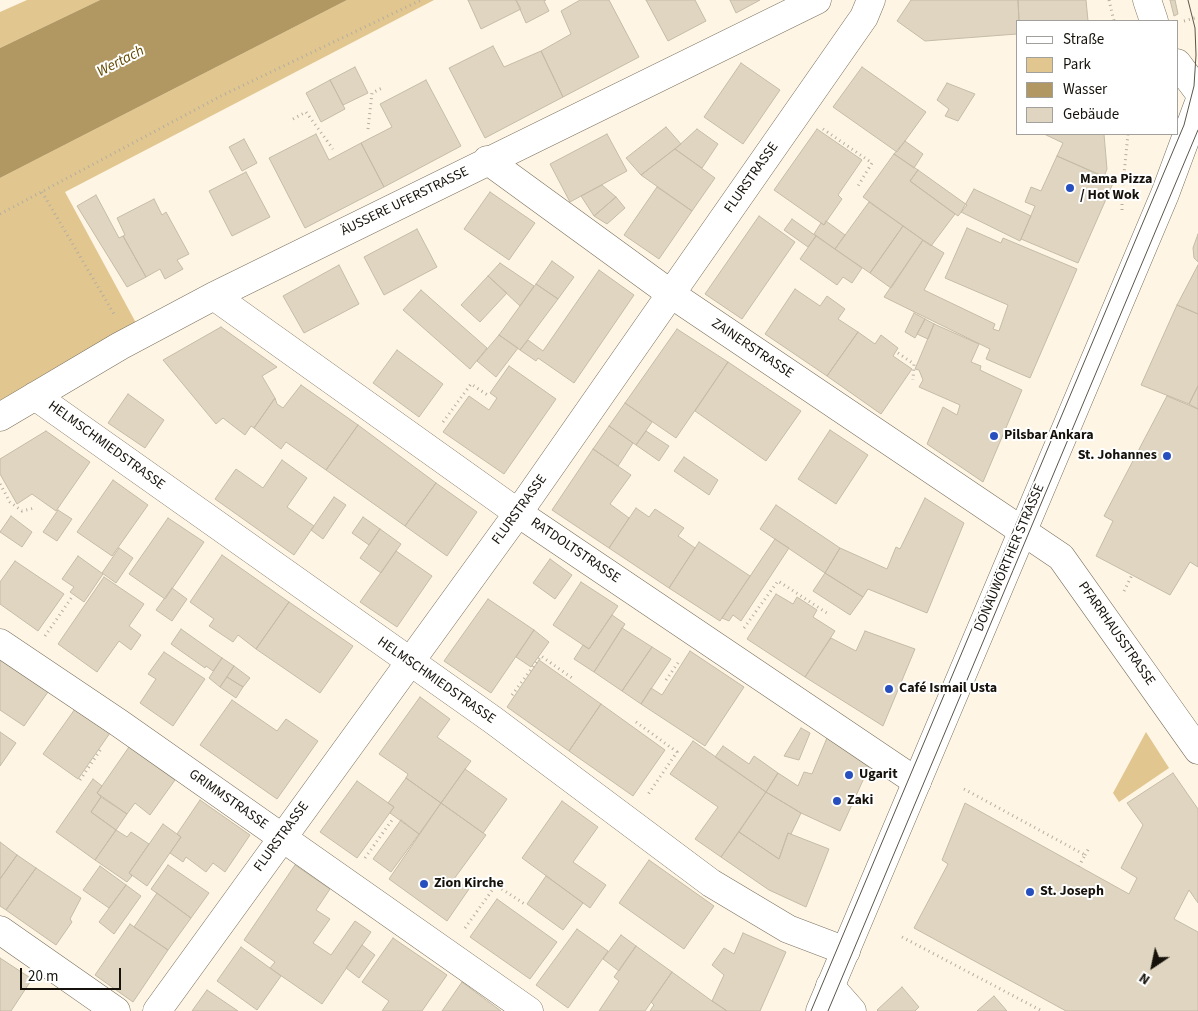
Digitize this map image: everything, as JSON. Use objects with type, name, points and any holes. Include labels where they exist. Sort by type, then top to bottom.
[{"type":"street","name":"ÄUSSERE UFERSTRASSE","points":[[0,418],[130,340],[214,296],[487,160],[817,0]]},
{"type":"street","name":"FLURSTRASSE","points":[[157,1011],[518,513],[864,17],[871,0]]},
{"type":"street","points":[[1147,0],[1154,20]]},
{"type":"street","points":[[1178,63],[1198,91]]},
{"type":"street","name":"DONAUWÖRTHER STRASSE","points":[[820,1011],[1165,194],[1198,105]]},
{"type":"street","name":"ZAINERSTRASSE","points":[[487,160],[671,294],[1022,531]]},
{"type":"street","name":"RATDOLTSTRASSE","points":[[214,296],[518,513],[917,782]]},
{"type":"street","name":"HELMSCHMIEDSTRASSE","points":[[35,396],[493,720],[628,823],[748,906],[788,928],[846,951]]},
{"type":"street","name":"PFARRHAUSSTRASSE","points":[[1022,531],[1061,557],[1198,750]]},
{"type":"street","name":"GRIMMSTRASSE","points":[[0,643],[119,723],[529,1011]]},
{"type":"street","points":[[0,930],[116,1011]]},
{"type":"street","points":[[830,986],[852,1011]]},
{"type":"path","points":[[0,214],[221,96],[421,0]]},
{"type":"path","points":[[1109,0],[1114,20]]},
{"type":"path","points":[[368,129],[372,93],[382,88]]},
{"type":"path","points":[[798,111],[872,163],[858,186]]},
{"type":"path","points":[[293,119],[306,112],[333,149]]},
{"type":"path","points":[[1122,194],[1126,176],[1128,135]]},
{"type":"path","points":[[42,192],[130,340]]},
{"type":"path","points":[[898,353],[914,364],[912,380]]},
{"type":"path","points":[[425,447],[471,384],[489,396]]},
{"type":"path","points":[[0,484],[10,502],[22,510],[35,508]]},
{"type":"path","points":[[726,653],[778,581],[827,613]]},
{"type":"path","points":[[27,661],[72,597]]},
{"type":"path","points":[[493,720],[541,656],[572,678]]},
{"type":"path","points":[[628,823],[676,752],[636,722]]},
{"type":"path","points":[[80,780],[119,723]]},
{"type":"path","points":[[964,789],[1085,854]]},
{"type":"path","points":[[347,883],[392,820]]},
{"type":"path","points":[[1079,866],[1089,848]]},
{"type":"path","points":[[447,953],[496,885],[526,905]]},
{"type":"path","points":[[902,937],[1042,1011]]},
{"type":"green space","points":[[27,0],[100,0],[0,48],[0,12]]},
{"type":"green space","points":[[347,0],[434,0],[65,192],[142,334],[0,417],[0,178]]},
{"type":"green space","points":[[1146,732],[1169,768],[1119,802],[1113,793]]},
{"type":"water","name":"Wertach","points":[[100,0],[347,0],[0,178],[0,48]]},
{"type":"building","points":[[468,0],[516,0],[521,9],[481,29]]},
{"type":"building","points":[[516,0],[546,0],[544,1],[549,11],[526,23]]},
{"type":"building","points":[[580,0],[609,0],[639,57],[563,97],[541,51],[571,34],[561,11]]},
{"type":"building","points":[[646,0],[695,0],[706,21],[668,41]]},
{"type":"building","points":[[730,0],[760,0],[736,13]]},
{"type":"building","points":[[911,0],[1018,0],[1019,20],[1016,20],[1016,34],[925,41],[897,21]]},
{"type":"building","points":[[1018,0],[1086,0],[1088,20],[1019,20]]},
{"type":"building","points":[[1170,0],[1175,0],[1178,14],[1174,16]]},
{"type":"building","points":[[493,46],[504,67],[541,51],[563,97],[485,138],[449,68]]},
{"type":"building","points":[[741,63],[780,90],[743,144],[704,117]]},
{"type":"building","points":[[355,67],[368,93],[343,105],[330,80]]},
{"type":"building","points":[[862,67],[926,112],[897,152],[833,107]]},
{"type":"building","points":[[330,80],[345,109],[321,122],[306,93]]},
{"type":"building","points":[[426,80],[461,146],[384,187],[361,143],[392,127],[380,104]]},
{"type":"building","points":[[947,83],[975,94],[958,121],[945,116],[949,109],[937,100]]},
{"type":"building","points":[[666,127],[681,144],[641,175],[626,158]]},
{"type":"building","points":[[697,129],[718,144],[702,168],[675,149]]},
{"type":"building","points":[[817,129],[862,160],[838,195],[842,199],[824,225],[774,190]]},
{"type":"building","points":[[316,134],[329,160],[361,143],[384,187],[305,228],[269,158]]},
{"type":"building","points":[[607,134],[627,171],[570,202],[550,164]]},
{"type":"building","points":[[1046,135],[1104,135],[1107,169],[1104,177],[1057,156],[1063,143]]},
{"type":"building","points":[[244,139],[257,163],[242,171],[229,147]]},
{"type":"building","points":[[905,141],[923,154],[914,168],[894,154]]},
{"type":"building","points":[[675,149],[715,178],[692,211],[641,175]]},
{"type":"building","points":[[894,154],[918,170],[910,181],[955,214],[931,246],[863,197]]},
{"type":"building","points":[[1057,156],[1114,181],[1078,263],[1021,239],[1035,206],[1025,202],[1031,187],[1041,191]]},
{"type":"building","points":[[918,170],[967,205],[958,216],[910,181]]},
{"type":"building","points":[[246,172],[270,217],[232,236],[209,191]]},
{"type":"building","points":[[602,185],[616,197],[594,216],[581,196]]},
{"type":"building","points":[[657,187],[692,211],[659,259],[624,235]]},
{"type":"building","points":[[974,189],[1031,216],[1020,241],[961,212]]},
{"type":"building","points":[[490,192],[535,223],[509,260],[464,229]]},
{"type":"building","points":[[96,195],[119,238],[123,236],[146,277],[127,287],[77,206]]},
{"type":"building","points":[[616,197],[625,208],[607,224],[594,216]]},
{"type":"building","points":[[154,199],[162,215],[166,212],[189,254],[177,260],[183,269],[165,279],[160,269],[146,277],[123,236],[125,235],[117,218]]},
{"type":"building","points":[[869,202],[903,226],[870,273],[835,249]]},
{"type":"building","points":[[759,216],[795,242],[742,319],[705,294]]},
{"type":"building","points":[[792,219],[816,236],[808,247],[784,230]]},
{"type":"building","points":[[826,221],[845,235],[835,249],[814,234],[821,223],[824,225]]},
{"type":"building","points":[[903,226],[923,240],[891,288],[870,273]]},
{"type":"building","points":[[967,228],[1001,243],[1003,238],[1077,269],[1030,378],[986,359],[990,349],[884,297],[923,240],[944,253],[924,290],[995,324],[993,329],[999,331],[1008,305],[945,278]]},
{"type":"building","points":[[417,229],[437,267],[384,295],[364,257]]},
{"type":"building","points":[[1198,234],[1198,262],[1194,258],[1193,248]]},
{"type":"building","points":[[816,236],[862,268],[852,283],[843,277],[837,285],[800,259]]},
{"type":"building","points":[[552,261],[574,277],[558,299],[536,284]]},
{"type":"building","points":[[500,263],[534,286],[520,306],[488,276]]},
{"type":"building","points":[[339,265],[359,304],[304,333],[283,296]]},
{"type":"building","points":[[1198,265],[1198,314],[1177,305]]},
{"type":"building","points":[[599,270],[634,295],[574,383],[538,358],[536,361],[520,350],[528,340],[543,351]]},
{"type":"building","points":[[488,276],[507,293],[480,322],[461,305]]},
{"type":"building","points":[[536,284],[558,299],[520,350],[499,335]]},
{"type":"building","points":[[795,289],[820,306],[827,296],[845,309],[838,319],[858,332],[827,376],[765,334]]},
{"type":"building","points":[[421,290],[487,348],[470,369],[403,310]]},
{"type":"building","points":[[1177,305],[1198,314],[1198,386],[1189,404],[1141,385]]},
{"type":"building","points":[[914,313],[925,319],[915,338],[905,332]]},
{"type":"building","points":[[925,319],[934,324],[928,339],[917,334]]},
{"type":"building","points":[[934,324],[979,344],[971,362],[981,366],[980,370],[1022,390],[983,482],[927,444],[943,407],[957,415],[960,405],[919,387],[923,380],[919,370],[915,369]]},
{"type":"building","points":[[221,327],[277,367],[262,376],[275,398],[254,428],[251,426],[245,435],[223,418],[216,424],[163,360]]},
{"type":"building","points":[[677,329],[728,362],[676,438],[625,403]]},
{"type":"building","points":[[858,332],[875,344],[881,335],[898,348],[893,356],[912,369],[881,414],[827,376]]},
{"type":"building","points":[[499,335],[518,348],[496,377],[477,361]]},
{"type":"building","points":[[397,350],[443,384],[419,417],[373,383]]},
{"type":"building","points":[[728,362],[801,411],[766,461],[695,411]]},
{"type":"building","points":[[509,366],[556,399],[504,474],[443,432],[469,396],[489,410],[497,398],[490,393]]},
{"type":"building","points":[[301,385],[358,425],[326,470],[286,442],[281,449],[254,428],[275,398],[277,404],[283,408]]},
{"type":"building","points":[[1198,386],[1198,409],[1189,404]]},
{"type":"building","points":[[128,394],[164,420],[145,448],[108,423]]},
{"type":"building","name":"St. Johannes","points":[[1167,396],[1198,409],[1198,567],[1190,562],[1170,595],[1096,556],[1113,521],[1104,516]]},
{"type":"building","points":[[625,403],[652,422],[636,445],[609,426]]},
{"type":"building","points":[[358,425],[436,483],[405,526],[326,470]]},
{"type":"building","points":[[609,426],[633,443],[618,466],[593,449]]},
{"type":"building","points":[[830,430],[868,455],[836,504],[798,479]]},
{"type":"building","points":[[46,431],[90,462],[56,511],[32,494],[17,504],[0,474],[0,459]]},
{"type":"building","points":[[646,431],[669,446],[659,461],[636,445]]},
{"type":"building","points":[[593,449],[631,475],[610,504],[629,518],[609,548],[552,510]]},
{"type":"building","points":[[684,457],[718,480],[709,495],[674,471]]},
{"type":"building","points":[[282,460],[307,478],[287,507],[314,526],[294,555],[215,499],[236,469],[263,488]]},
{"type":"building","points":[[113,480],[148,505],[112,556],[77,532]]},
{"type":"building","points":[[436,483],[477,512],[447,556],[405,526]]},
{"type":"building","points":[[334,497],[346,505],[323,539],[311,530]]},
{"type":"building","points":[[925,498],[964,523],[927,613],[868,589],[863,597],[825,573],[840,548],[887,569],[896,547],[900,549]]},
{"type":"building","points":[[776,505],[840,548],[825,573],[760,529]]},
{"type":"building","points":[[636,508],[649,517],[655,509],[684,528],[678,536],[695,548],[669,588],[609,548]]},
{"type":"building","points":[[58,510],[72,519],[57,541],[43,532]]},
{"type":"building","points":[[11,516],[32,532],[22,547],[0,532]]},
{"type":"building","points":[[363,517],[380,529],[369,545],[352,533]]},
{"type":"building","points":[[168,518],[204,542],[165,599],[129,574]]},
{"type":"building","points":[[380,529],[401,544],[381,573],[360,558]]},
{"type":"building","points":[[775,539],[789,548],[741,621],[733,615],[729,621],[722,618]]},
{"type":"building","points":[[699,542],[750,576],[720,621],[669,588]]},
{"type":"building","points":[[119,548],[133,558],[116,583],[102,573]]},
{"type":"building","points":[[396,551],[432,576],[397,627],[360,602]]},
{"type":"building","points":[[222,555],[289,602],[256,649],[238,635],[233,642],[209,626],[214,619],[190,602]]},
{"type":"building","points":[[78,556],[103,574],[84,602],[70,592],[74,587],[62,579]]},
{"type":"building","points":[[550,559],[572,575],[555,599],[533,583]]},
{"type":"building","points":[[15,561],[64,594],[38,631],[0,604],[0,582]]},
{"type":"building","points":[[825,573],[863,597],[850,615],[813,591]]},
{"type":"building","points":[[104,577],[144,604],[129,626],[141,635],[131,650],[119,641],[97,672],[58,644]]},
{"type":"building","points":[[581,582],[618,606],[589,649],[553,625]]},
{"type":"building","points":[[172,588],[187,599],[172,621],[156,610]]},
{"type":"building","points":[[776,594],[793,604],[797,597],[817,610],[813,617],[835,631],[805,677],[747,639]]},
{"type":"building","points":[[488,599],[534,630],[491,693],[444,661]]},
{"type":"building","points":[[289,602],[353,646],[320,693],[256,649]]},
{"type":"building","points":[[612,615],[625,624],[594,672],[574,659],[583,645],[589,649]]},
{"type":"building","points":[[622,628],[652,647],[622,691],[594,672]]},
{"type":"building","points":[[181,629],[222,658],[213,671],[206,666],[205,668],[171,644]]},
{"type":"building","points":[[534,630],[549,642],[531,667],[516,657]]},
{"type":"building","points":[[865,631],[915,649],[883,726],[805,677],[831,638],[856,651]]},
{"type":"building","points":[[652,647],[671,659],[641,704],[622,691]]},
{"type":"building","points":[[690,651],[744,687],[705,746],[641,704],[651,688],[662,695]]},
{"type":"building","points":[[164,652],[205,679],[173,726],[140,703],[156,679],[148,674]]},
{"type":"building","points":[[0,654],[50,689],[24,726],[0,710]]},
{"type":"building","points":[[222,658],[234,666],[220,687],[209,678]]},
{"type":"building","points":[[539,660],[601,704],[569,751],[507,707]]},
{"type":"building","points":[[234,666],[250,678],[243,687],[227,677]]},
{"type":"building","points":[[227,677],[243,687],[236,698],[220,687]]},
{"type":"building","points":[[420,697],[450,719],[437,737],[471,761],[441,803],[406,778],[408,774],[379,754]]},
{"type":"building","points":[[232,700],[277,731],[286,719],[318,741],[277,799],[200,745]]},
{"type":"building","points":[[601,704],[665,750],[633,796],[569,751]]},
{"type":"building","points":[[75,709],[110,733],[78,779],[43,754]]},
{"type":"building","points":[[801,728],[810,733],[799,760],[784,756]]},
{"type":"building","points":[[0,732],[16,743],[0,766]]},
{"type":"building","points":[[827,738],[869,767],[840,831],[801,813],[766,792],[778,773],[798,786],[804,772],[812,774]]},
{"type":"building","points":[[693,741],[766,792],[721,857],[695,839],[718,807],[670,774]]},
{"type":"building","points":[[723,746],[749,764],[754,756],[778,773],[766,792],[715,757]]},
{"type":"building","points":[[129,747],[175,780],[150,815],[135,803],[127,814],[97,793]]},
{"type":"building","points":[[465,769],[507,799],[483,833],[441,803]]},
{"type":"building","name":"St. Joseph","points":[[1173,773],[1198,809],[1198,903],[1189,890],[1174,919],[1198,932],[1198,1011],[1066,1011],[914,928],[948,864],[942,860],[965,803],[1129,894],[1137,878],[1121,868],[1143,825],[1127,803]]},
{"type":"building","points":[[406,778],[441,803],[419,834],[390,813],[394,807],[388,803]]},
{"type":"building","points":[[93,779],[102,786],[97,793],[101,797],[91,812],[116,830],[95,860],[56,832]]},
{"type":"building","points":[[357,781],[394,807],[357,858],[320,832]]},
{"type":"building","points":[[766,792],[801,813],[791,834],[788,833],[779,859],[739,832]]},
{"type":"building","points":[[101,797],[127,814],[116,830],[91,812]]},
{"type":"building","points":[[200,800],[250,835],[225,872],[213,863],[206,872],[186,857],[183,862],[170,853],[181,837],[177,834]]},
{"type":"building","points":[[562,801],[598,827],[573,862],[606,885],[590,908],[522,858]]},
{"type":"building","points":[[441,803],[486,835],[454,879],[469,889],[447,921],[389,879]]},
{"type":"building","points":[[401,820],[419,834],[391,872],[373,859]]},
{"type":"building","points":[[163,824],[181,837],[147,886],[129,873]]},
{"type":"building","points":[[116,830],[127,837],[131,832],[149,844],[129,873],[132,876],[127,882],[95,860]]},
{"type":"building","points":[[739,832],[779,859],[788,833],[829,849],[806,907],[769,890],[721,857]]},
{"type":"building","points":[[0,842],[17,855],[0,879]]},
{"type":"building","points":[[17,855],[36,868],[6,910],[0,906],[0,879]]},
{"type":"building","points":[[649,860],[714,906],[684,949],[619,903]]},
{"type":"building","points":[[168,865],[209,893],[191,918],[151,889]]},
{"type":"building","points":[[295,865],[330,889],[316,910],[330,919],[313,943],[331,955],[355,921],[371,932],[322,1004],[270,968],[275,962],[244,940]]},
{"type":"building","points":[[100,866],[126,885],[109,908],[83,890]]},
{"type":"building","points":[[36,868],[81,898],[70,919],[72,922],[56,945],[6,910]]},
{"type":"building","points":[[546,876],[583,903],[563,930],[527,904]]},
{"type":"building","points":[[126,885],[141,896],[114,934],[99,922]]},
{"type":"building","points":[[157,893],[191,918],[168,950],[134,927]]},
{"type":"building","points":[[497,899],[557,942],[530,979],[470,937]]},
{"type":"building","points":[[130,924],[168,950],[133,1002],[95,975]]},
{"type":"building","points":[[577,929],[608,951],[568,1008],[536,985]]},
{"type":"building","points":[[743,933],[786,952],[760,1011],[727,1011],[712,1001],[724,975],[712,965],[724,948],[734,954]]},
{"type":"building","points":[[621,935],[636,946],[619,971],[603,959]]},
{"type":"building","points":[[393,938],[447,975],[422,1011],[382,1011],[389,1001],[362,982]]},
{"type":"building","points":[[362,945],[375,955],[359,978],[346,968]]},
{"type":"building","points":[[636,946],[672,972],[645,1011],[599,1011],[619,981],[614,977]]},
{"type":"building","points":[[241,947],[281,976],[257,1010],[217,981]]},
{"type":"building","points":[[0,958],[32,979],[11,1011],[0,1011]]},
{"type":"building","points":[[672,972],[727,1011],[650,1011],[654,1005],[651,1002]]},
{"type":"building","points":[[462,982],[501,1011],[442,1011]]},
{"type":"building","points":[[902,987],[919,1007],[915,1011],[877,1010]]},
{"type":"building","points":[[207,990],[238,1011],[192,1011]]},
{"type":"building","points":[[994,996],[1007,1011],[977,1011]]},
{"type":"tram line","points":[[811,1011],[1184,125],[1194,86],[1196,55],[1195,28],[1188,0]]},
{"type":"tram line","points":[[828,1011],[1198,130]]},
{"type":"place","name":"Mama Pizza / Hot Wok","points":[[1070,188]]},
{"type":"place","name":"Pilsbar Ankara","points":[[994,436]]},
{"type":"place","name":"St. Johannes","points":[[1167,456]]},
{"type":"place","name":"Café Ismail Usta","points":[[889,689]]},
{"type":"place","name":"Ugarit","points":[[849,775]]},
{"type":"place","name":"Zaki","points":[[837,801]]},
{"type":"place","name":"Zion Kirche","points":[[424,884]]},
{"type":"place","name":"St. Joseph","points":[[1030,892]]}]
